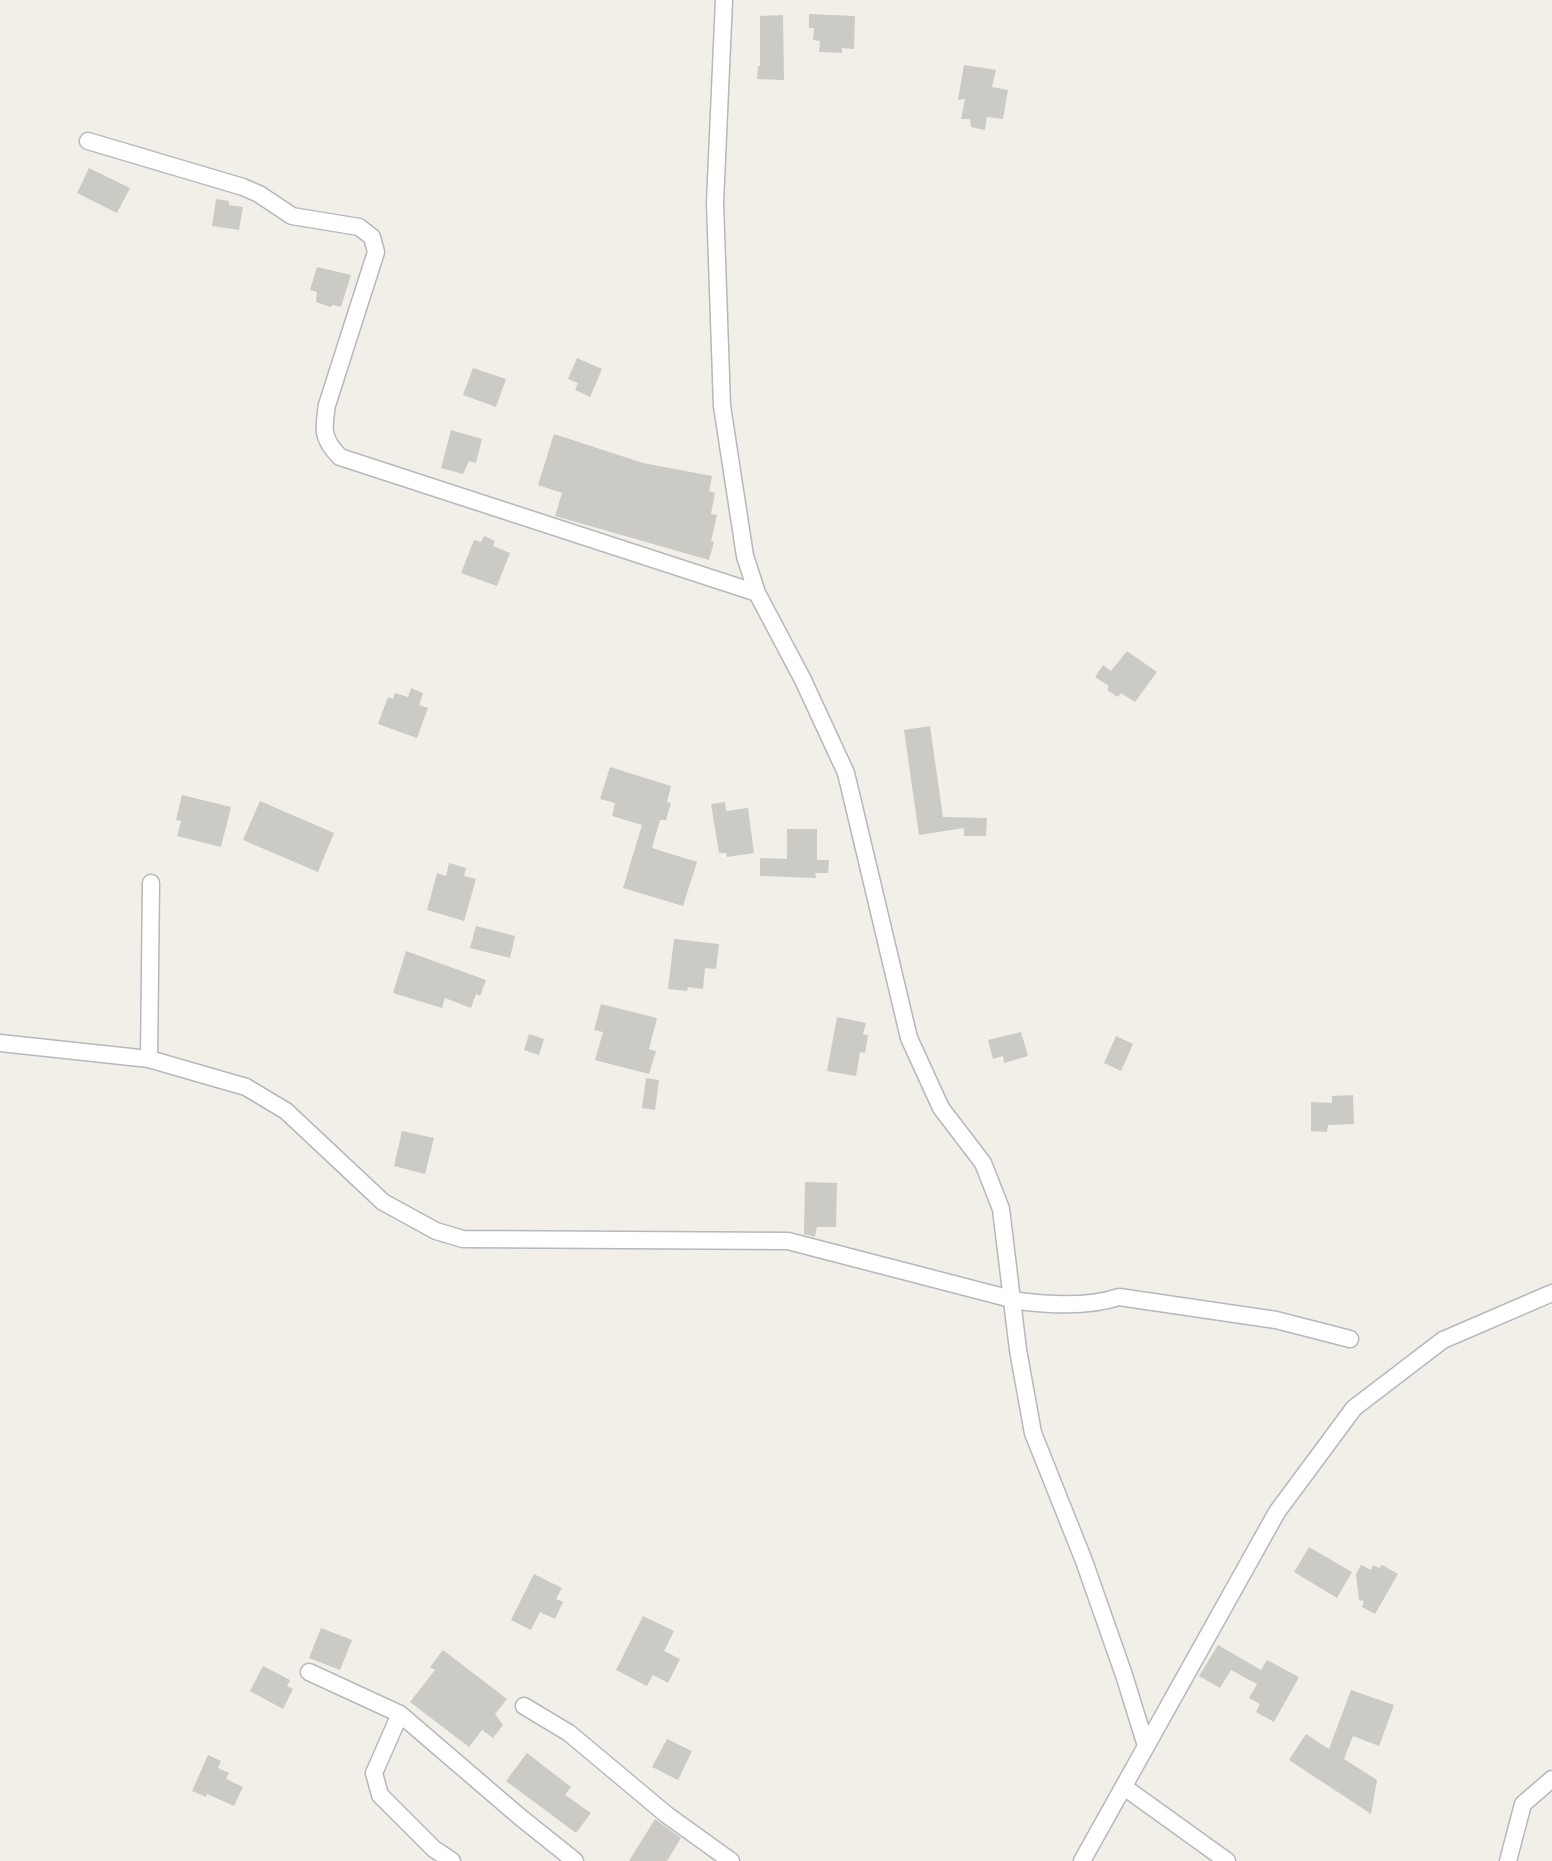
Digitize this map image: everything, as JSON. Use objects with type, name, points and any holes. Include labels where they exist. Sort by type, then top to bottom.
[{"type":"street","points":[[724,0],[715,203],[722,407],[745,556],[757,593],[803,680],[846,773],[909,1038],[942,1108],[983,1163],[1001,1209],[1018,1350],[1033,1433],[1084,1561],[1146,1746]]},
{"type":"street","points":[[88,141],[243,187],[259,194],[292,216],[359,227],[372,237],[376,252],[327,405],[323,430],[329,446],[340,457],[757,593]]},
{"type":"street","points":[[149,1059],[151,883]]},
{"type":"street","points":[[0,1043],[149,1059],[246,1087],[286,1111],[383,1202],[436,1231],[463,1239],[789,1241],[1012,1299],[1042,1304],[1107,1301],[1119,1297],[1276,1320],[1350,1339]]},
{"type":"street","points":[[1082,1861],[1276,1512],[1354,1408],[1443,1340],[1552,1293]]},
{"type":"street","points":[[309,1672],[400,1714],[575,1861]]},
{"type":"street","points":[[524,1706],[569,1733],[667,1815],[731,1861]]},
{"type":"street","points":[[400,1714],[374,1773],[380,1795],[435,1849],[452,1861]]},
{"type":"street","points":[[1508,1861],[1524,1804],[1552,1779]]},
{"type":"street","points":[[1124,1787],[1227,1861]]},
{"type":"building","points":[[809,14],[855,16],[854,49],[842,48],[842,53],[819,52],[820,41],[813,40],[814,28],[809,28]]},
{"type":"building","points":[[783,15],[784,80],[757,79],[760,66],[760,16]]},
{"type":"building","points":[[964,65],[996,70],[992,87],[1008,90],[1003,119],[987,117],[985,130],[971,127],[970,119],[961,119],[965,99],[958,100]]},
{"type":"building","points":[[89,168],[130,188],[117,213],[77,193]]},
{"type":"building","points":[[216,199],[243,207],[239,230],[212,226]]},
{"type":"building","points":[[317,267],[351,275],[341,307],[330,307],[316,302],[317,292],[310,290]]},
{"type":"building","points":[[577,358],[602,369],[590,397],[575,390],[578,383],[568,379]]},
{"type":"building","points":[[473,368],[506,379],[496,407],[463,395]]},
{"type":"building","points":[[451,430],[482,439],[476,463],[469,461],[463,474],[441,468]]},
{"type":"building","points":[[554,434],[643,463],[712,476],[709,491],[715,493],[711,514],[717,515],[709,560],[555,516],[562,493],[538,485]]},
{"type":"building","points":[[484,536],[495,541],[493,546],[510,553],[497,586],[461,573],[474,540],[481,542]]},
{"type":"building","points":[[1127,651],[1157,672],[1135,702],[1121,693],[1118,697],[1107,690],[1109,686],[1095,677],[1103,665],[1111,671]]},
{"type":"building","points":[[411,688],[423,693],[419,705],[428,708],[417,738],[378,724],[388,697],[393,699],[395,693],[408,697]]},
{"type":"building","points":[[930,726],[943,817],[987,818],[986,836],[964,836],[964,828],[919,835],[904,730]]},
{"type":"building","points":[[610,767],[671,786],[667,802],[671,803],[666,820],[660,820],[652,848],[697,862],[683,906],[623,888],[642,825],[612,816],[615,803],[600,799]]},
{"type":"building","points":[[182,795],[231,807],[221,847],[177,836],[181,821],[176,820]]},
{"type":"building","points":[[260,801],[334,833],[318,872],[243,840]]},
{"type":"building","points":[[725,802],[726,811],[748,808],[754,853],[727,857],[726,853],[719,853],[711,804]]},
{"type":"building","points":[[787,829],[817,829],[817,860],[829,860],[828,873],[815,873],[816,878],[760,876],[760,858],[787,859]]},
{"type":"building","points":[[449,863],[466,868],[464,876],[476,879],[464,921],[427,910],[437,873],[446,876]]},
{"type":"building","points":[[476,926],[515,936],[510,958],[470,948]]},
{"type":"building","points":[[674,939],[719,944],[716,969],[705,968],[703,989],[668,989]]},
{"type":"building","points":[[406,951],[486,980],[480,996],[476,994],[471,1008],[445,998],[442,1008],[393,993]]},
{"type":"building","points":[[601,1004],[657,1018],[649,1049],[656,1051],[649,1074],[595,1060],[603,1032],[594,1030]]},
{"type":"building","points":[[837,1017],[866,1023],[863,1034],[868,1035],[865,1053],[860,1052],[856,1076],[827,1071]]},
{"type":"building","points":[[1021,1032],[1028,1056],[1004,1063],[1003,1056],[993,1059],[988,1040]]},
{"type":"building","points":[[529,1034],[544,1039],[539,1055],[524,1050]]},
{"type":"building","points":[[1116,1036],[1133,1044],[1121,1071],[1104,1063]]},
{"type":"building","points":[[646,1078],[659,1080],[655,1110],[642,1108]]},
{"type":"building","points":[[1353,1095],[1354,1124],[1328,1125],[1327,1132],[1311,1131],[1311,1102],[1332,1103],[1332,1096]]},
{"type":"building","points":[[402,1131],[434,1138],[425,1174],[394,1166]]},
{"type":"building","points":[[805,1182],[837,1183],[836,1227],[817,1227],[815,1237],[804,1234]]},
{"type":"building","points":[[1309,1547],[1352,1572],[1337,1598],[1294,1572]]},
{"type":"building","points":[[1361,1565],[1371,1570],[1373,1565],[1379,1568],[1382,1565],[1398,1574],[1375,1614],[1362,1607],[1364,1601],[1359,1600],[1356,1574]]},
{"type":"building","points":[[534,1574],[562,1588],[556,1599],[563,1602],[555,1619],[540,1612],[531,1630],[511,1620]]},
{"type":"building","points":[[643,1616],[674,1631],[664,1651],[680,1659],[668,1683],[653,1675],[647,1686],[616,1670]]},
{"type":"building","points":[[321,1628],[352,1640],[340,1670],[309,1658]]},
{"type":"building","points":[[1218,1645],[1261,1670],[1267,1660],[1299,1677],[1274,1722],[1256,1712],[1260,1704],[1249,1698],[1257,1684],[1231,1670],[1220,1688],[1199,1676]]},
{"type":"building","points":[[443,1650],[507,1699],[495,1714],[503,1725],[493,1738],[482,1730],[469,1747],[410,1702],[435,1670],[430,1667]]},
{"type":"building","points":[[263,1666],[290,1680],[287,1686],[293,1689],[283,1709],[250,1691]]},
{"type":"building","points":[[1351,1690],[1394,1705],[1379,1746],[1353,1736],[1344,1759],[1377,1780],[1371,1814],[1289,1760],[1306,1734],[1329,1749]]},
{"type":"building","points":[[667,1739],[692,1751],[678,1780],[652,1767]]},
{"type":"building","points":[[527,1753],[571,1787],[565,1795],[591,1813],[576,1833],[506,1781]]},
{"type":"building","points":[[208,1755],[221,1761],[218,1768],[229,1773],[226,1779],[243,1787],[234,1806],[207,1794],[206,1797],[192,1791]]},
{"type":"building","points":[[655,1819],[681,1838],[667,1861],[629,1861]]}]
